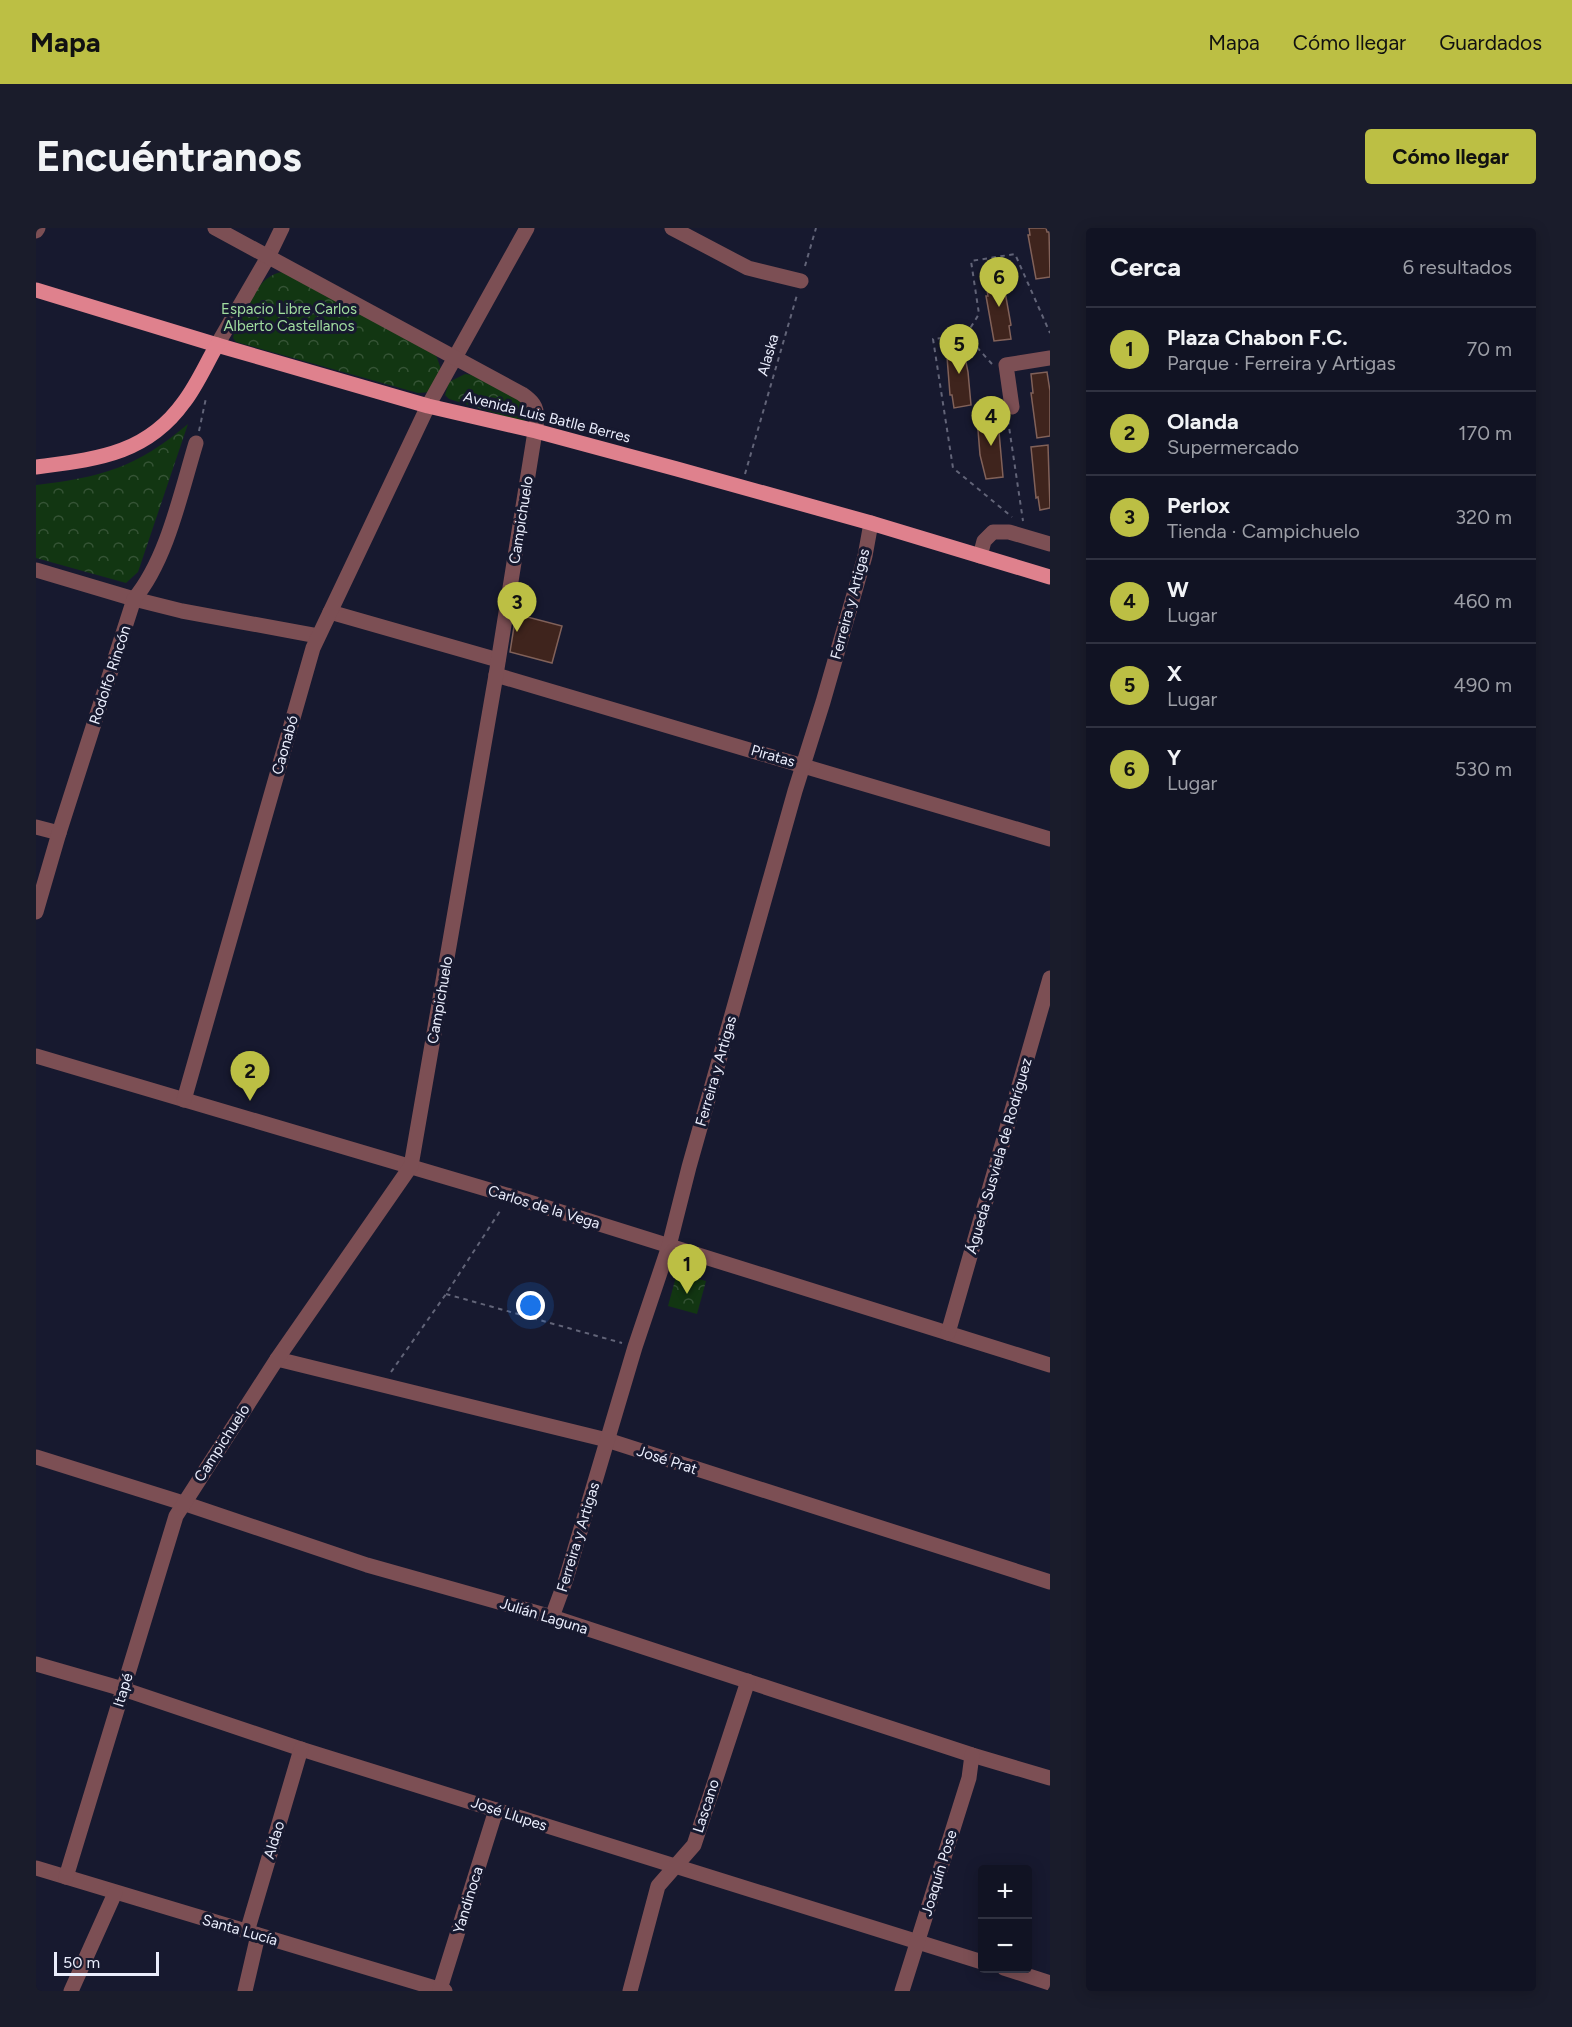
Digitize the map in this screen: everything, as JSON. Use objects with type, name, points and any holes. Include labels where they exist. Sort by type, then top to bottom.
[{"type":"main road","name":"Avenida Luis Batlle Berres","points":[[36,290],[428,406],[536,431],[871,523],[1050,577]]},
{"type":"main road","points":[[36,467],[101,458],[147,439],[185,402],[217,345]]},
{"type":"street","points":[[215,228],[456,357]]},
{"type":"street","points":[[217,345],[268,257],[282,228]]},
{"type":"street","points":[[428,406],[527,228]]},
{"type":"street","points":[[672,228],[748,268],[801,281]]},
{"type":"street","name":"Campichuelo","points":[[183,1503],[277,1359],[411,1166],[536,431],[537,410],[531,400],[456,357]]},
{"type":"street","points":[[1012,407],[1006,365],[1050,358]]},
{"type":"street","name":"Caonabó","points":[[184,1100],[318,636],[428,406]]},
{"type":"street","name":"Rodolfo Rincón","points":[[36,912],[58,833],[135,599],[151,576],[172,521],[196,443]]},
{"type":"street","name":"Ferreira y Artigas","points":[[552,1617],[566,1579],[635,1347],[669,1246],[692,1156],[803,765],[865,556],[871,523]]},
{"type":"street","points":[[980,556],[984,541],[993,532],[1009,532],[1050,544]]},
{"type":"street","points":[[36,570],[135,599],[203,615],[318,636]]},
{"type":"street","name":"Piratas","points":[[330,612],[497,668],[803,765],[1050,838]]},
{"type":"street","points":[[36,827],[58,833]]},
{"type":"street","name":"Águeda Susviela de Rodríguez","points":[[948,1333],[1050,978]]},
{"type":"street","name":"Carlos de la Vega","points":[[36,1056],[510,1196],[1050,1365]]},
{"type":"street","name":"José Prat","points":[[277,1359],[606,1440],[1050,1582]]},
{"type":"street","name":"Julián Laguna","points":[[36,1457],[183,1503],[367,1565],[552,1617],[972,1755],[1050,1778]]},
{"type":"street","name":"Itapé","points":[[66,1877],[176,1516],[183,1503]]},
{"type":"street","name":"José Llupes","points":[[36,1664],[123,1689],[301,1749],[978,1961]]},
{"type":"street","name":"Lascano","points":[[630,1991],[658,1886],[694,1845],[748,1681]]},
{"type":"street","name":"Aldao","points":[[245,1991],[253,1934],[301,1749]]},
{"type":"street","name":"Joaquín Pose","points":[[902,1991],[969,1778],[972,1755]]},
{"type":"street","name":"Yandinoca","points":[[442,1990],[496,1810]]},
{"type":"street","name":"Santa Lucía","points":[[36,1868],[442,1990]]},
{"type":"street","points":[[71,1991],[115,1893]]},
{"type":"street","points":[[1019,1973],[1050,1983]]},
{"type":"path","name":"Alaska","points":[[741,488],[816,228]]},
{"type":"path","points":[[966,335],[979,314],[971,261],[1015,254],[1050,333]]},
{"type":"path","points":[[966,335],[993,365],[1006,365]]},
{"type":"path","points":[[966,335],[933,339],[953,468],[1023,527],[1007,413],[1012,407]]},
{"type":"path","points":[[382,1385],[446,1294],[510,1196]]},
{"type":"path","points":[[446,1294],[635,1347]]},
{"type":"green space","name":"Espacio Libre Carlos Alberto Castellanos","points":[[283,272],[436,355],[441,369],[431,392],[418,393],[236,342],[233,338],[234,333],[252,296],[266,280]]},
{"type":"green space","points":[[465,374],[473,375],[505,390],[521,401],[529,411],[526,420],[521,421],[449,399],[445,395],[449,382]]},
{"type":"green space","points":[[188,424],[138,572],[126,583],[36,558],[36,485],[80,478],[117,468],[152,451]]},
{"type":"green space","points":[[677,1273],[706,1281],[697,1314],[668,1306]]},
{"type":"building","points":[[1029,228],[1046,228],[1049,232],[1050,277],[1036,279],[1028,235],[1030,235]]},
{"type":"building","points":[[1002,275],[1011,325],[1009,326],[1011,339],[994,341],[985,278]]},
{"type":"building","points":[[962,342],[971,405],[954,408],[952,395],[950,395],[946,344]]},
{"type":"building","points":[[1047,372],[1050,391],[1050,436],[1037,438],[1031,374]]},
{"type":"building","points":[[994,414],[996,432],[999,432],[1003,477],[986,479],[980,455],[977,417]]},
{"type":"building","points":[[1048,445],[1050,508],[1040,510],[1038,497],[1036,498],[1031,447]]},
{"type":"building","points":[[516,614],[562,626],[552,663],[510,652]]},
{"type":"place","name":"Y","points":[[999,307]]},
{"type":"place","name":"X","points":[[959,374]]},
{"type":"place","name":"W","points":[[991,446]]},
{"type":"place","name":"Perlox","points":[[517,632]]},
{"type":"place","name":"Olanda","points":[[250,1101]]},
{"type":"place","name":"Plaza Chabon F.C.","points":[[687,1294]]}]
